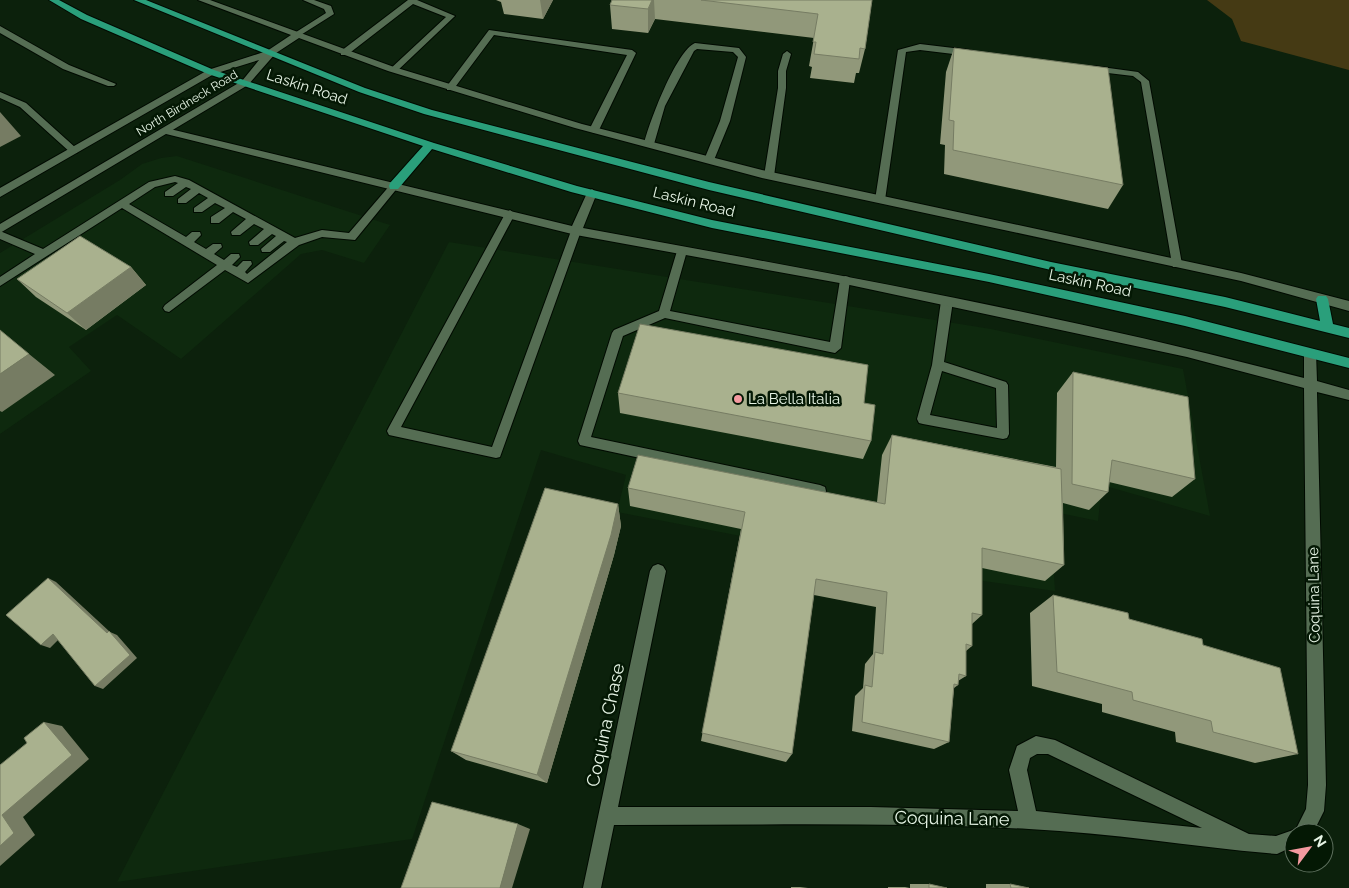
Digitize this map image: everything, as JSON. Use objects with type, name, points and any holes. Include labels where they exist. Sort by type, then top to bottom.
[{"type":"main road","name":"Laskin Road","points":[[53,0],[84,17],[211,72],[430,144],[592,193],[712,224],[989,278],[1185,320],[1349,363]]},
{"type":"main road","name":"Laskin Road","points":[[138,0],[362,90],[428,112],[699,184],[1051,266],[1225,302],[1349,333]]},
{"type":"main road","name":"North Birdneck Road","points":[[0,194],[211,72]]},
{"type":"main road","points":[[394,186],[430,144]]},
{"type":"main road","points":[[1322,299],[1327,328]]},
{"type":"street","points":[[202,0],[393,70],[594,130],[769,176],[1241,278],[1349,306]]},
{"type":"street","points":[[0,28],[64,68],[88,78],[110,84]]},
{"type":"street","points":[[270,53],[296,36]]},
{"type":"street","name":"North Birdneck Road","points":[[211,72],[270,53]]},
{"type":"street","name":"North Birdneck Road","points":[[0,229],[245,83],[270,53]]},
{"type":"street","points":[[166,131],[576,231],[844,280],[947,301],[1187,352],[1310,383],[1349,395]]},
{"type":"street","points":[[576,231],[592,193]]},
{"type":"street","name":"Coquina Lane","points":[[1308,823],[1315,811],[1316,785],[1310,353]]},
{"type":"street","name":"Coquina Chase","points":[[592,888],[658,571]]},
{"type":"street","points":[[1029,820],[1018,770],[1023,752],[1036,745],[1049,746],[1254,843]]},
{"type":"street","name":"Coquina Lane","points":[[607,816],[911,817],[1029,820],[1082,823],[1277,845],[1284,842]]},
{"type":"lane","points":[[296,36],[330,14],[328,8],[307,0]]},
{"type":"lane","points":[[344,53],[412,1],[451,16],[393,70]]},
{"type":"lane","points":[[450,88],[492,32],[632,53],[594,130]]},
{"type":"lane","points":[[649,144],[653,124],[661,102],[690,50],[695,46],[701,46],[736,50],[740,52],[742,57],[725,121],[709,160]]},
{"type":"lane","points":[[880,200],[902,50],[920,47],[979,54]]},
{"type":"lane","points":[[769,176],[782,88],[782,71],[787,54]]},
{"type":"lane","points":[[1086,68],[1135,74],[1145,81],[1177,264]]},
{"type":"lane","points":[[0,95],[23,106],[74,151]]},
{"type":"lane","points":[[0,282],[152,184],[175,179],[186,182],[295,242]]},
{"type":"lane","points":[[169,194],[186,182]]},
{"type":"lane","points":[[122,204],[248,279],[295,242],[310,235],[323,233],[350,237],[394,186]]},
{"type":"lane","points":[[182,201],[198,189]]},
{"type":"lane","points":[[198,210],[215,198]]},
{"type":"lane","points":[[140,214],[150,208]]},
{"type":"lane","points":[[215,220],[232,208]]},
{"type":"lane","points":[[510,214],[393,432],[496,453],[576,231]]},
{"type":"lane","points":[[153,222],[162,215]]},
{"type":"lane","points":[[236,232],[253,219]]},
{"type":"lane","points":[[169,232],[179,225]]},
{"type":"lane","points":[[254,242],[271,229]]},
{"type":"lane","points":[[0,234],[44,254]]},
{"type":"lane","points":[[186,242],[196,235]]},
{"type":"lane","points":[[266,249],[283,236]]},
{"type":"lane","points":[[207,254],[217,247]]},
{"type":"lane","points":[[664,314],[682,251]]},
{"type":"lane","points":[[168,308],[235,257]]},
{"type":"lane","points":[[237,273],[247,264]]},
{"type":"lane","points":[[820,491],[584,441],[618,333],[664,314],[835,348],[844,280]]},
{"type":"lane","points":[[938,365],[1002,385],[1003,434],[923,419],[938,365],[947,301]]},
{"type":"shaded area","points":[[1207,0],[1349,0],[1349,70],[1241,41],[1232,19]]},
{"type":"shaded area","points":[[177,156],[390,225],[364,263],[322,250],[301,254],[181,359],[117,315],[69,347],[91,371],[0,434],[0,253],[120,180],[142,164],[161,158]]},
{"type":"shaded area","points":[[449,242],[991,329],[1183,369],[1210,516],[1102,485],[1098,521],[1050,511],[1055,591],[947,576],[617,512],[626,475],[541,450],[412,839],[117,882]]},
{"type":"building","points":[[612,0],[652,0],[648,9],[610,5]]},
{"type":"building","points":[[701,0],[872,0],[865,49],[860,48],[859,59],[814,54],[816,42],[813,42],[818,14]]},
{"type":"building","points":[[954,48],[1108,68],[1123,185],[953,150],[954,121],[949,120]]},
{"type":"building","points":[[80,236],[131,267],[67,313],[17,279]]},
{"type":"building","points":[[640,324],[868,365],[864,403],[875,405],[871,441],[618,393]]},
{"type":"building","points":[[0,330],[29,354],[0,374]]},
{"type":"building","points":[[1073,372],[1188,397],[1195,479],[1112,460],[1108,492],[1072,484]]},
{"type":"building","points":[[892,435],[1061,469],[1064,565],[982,548],[982,615],[972,613],[972,646],[966,644],[966,676],[959,674],[958,685],[954,684],[949,742],[862,722],[865,685],[872,687],[875,652],[883,654],[887,592],[816,579],[792,754],[702,733],[745,512],[628,488],[638,455],[885,504]]},
{"type":"building","points":[[545,488],[618,504],[611,535],[537,775],[451,751]]},
{"type":"building","points":[[48,578],[107,633],[109,631],[130,655],[95,686],[53,634],[41,645],[6,615]]},
{"type":"building","points":[[1053,595],[1128,613],[1129,619],[1202,639],[1203,645],[1280,668],[1298,754],[1213,732],[1211,721],[1133,700],[1132,692],[1057,672]]},
{"type":"building","points":[[44,722],[72,755],[2,815],[14,833],[0,846],[0,765],[27,743],[24,738]]},
{"type":"building","points":[[432,802],[518,824],[500,888],[401,888]]},
{"type":"building","points":[[929,884],[947,888],[929,888]]},
{"type":"building","points":[[1010,884],[1029,888],[1011,888]]},
{"type":"place","name":"La Bella Italia","points":[[738,399]]}]
